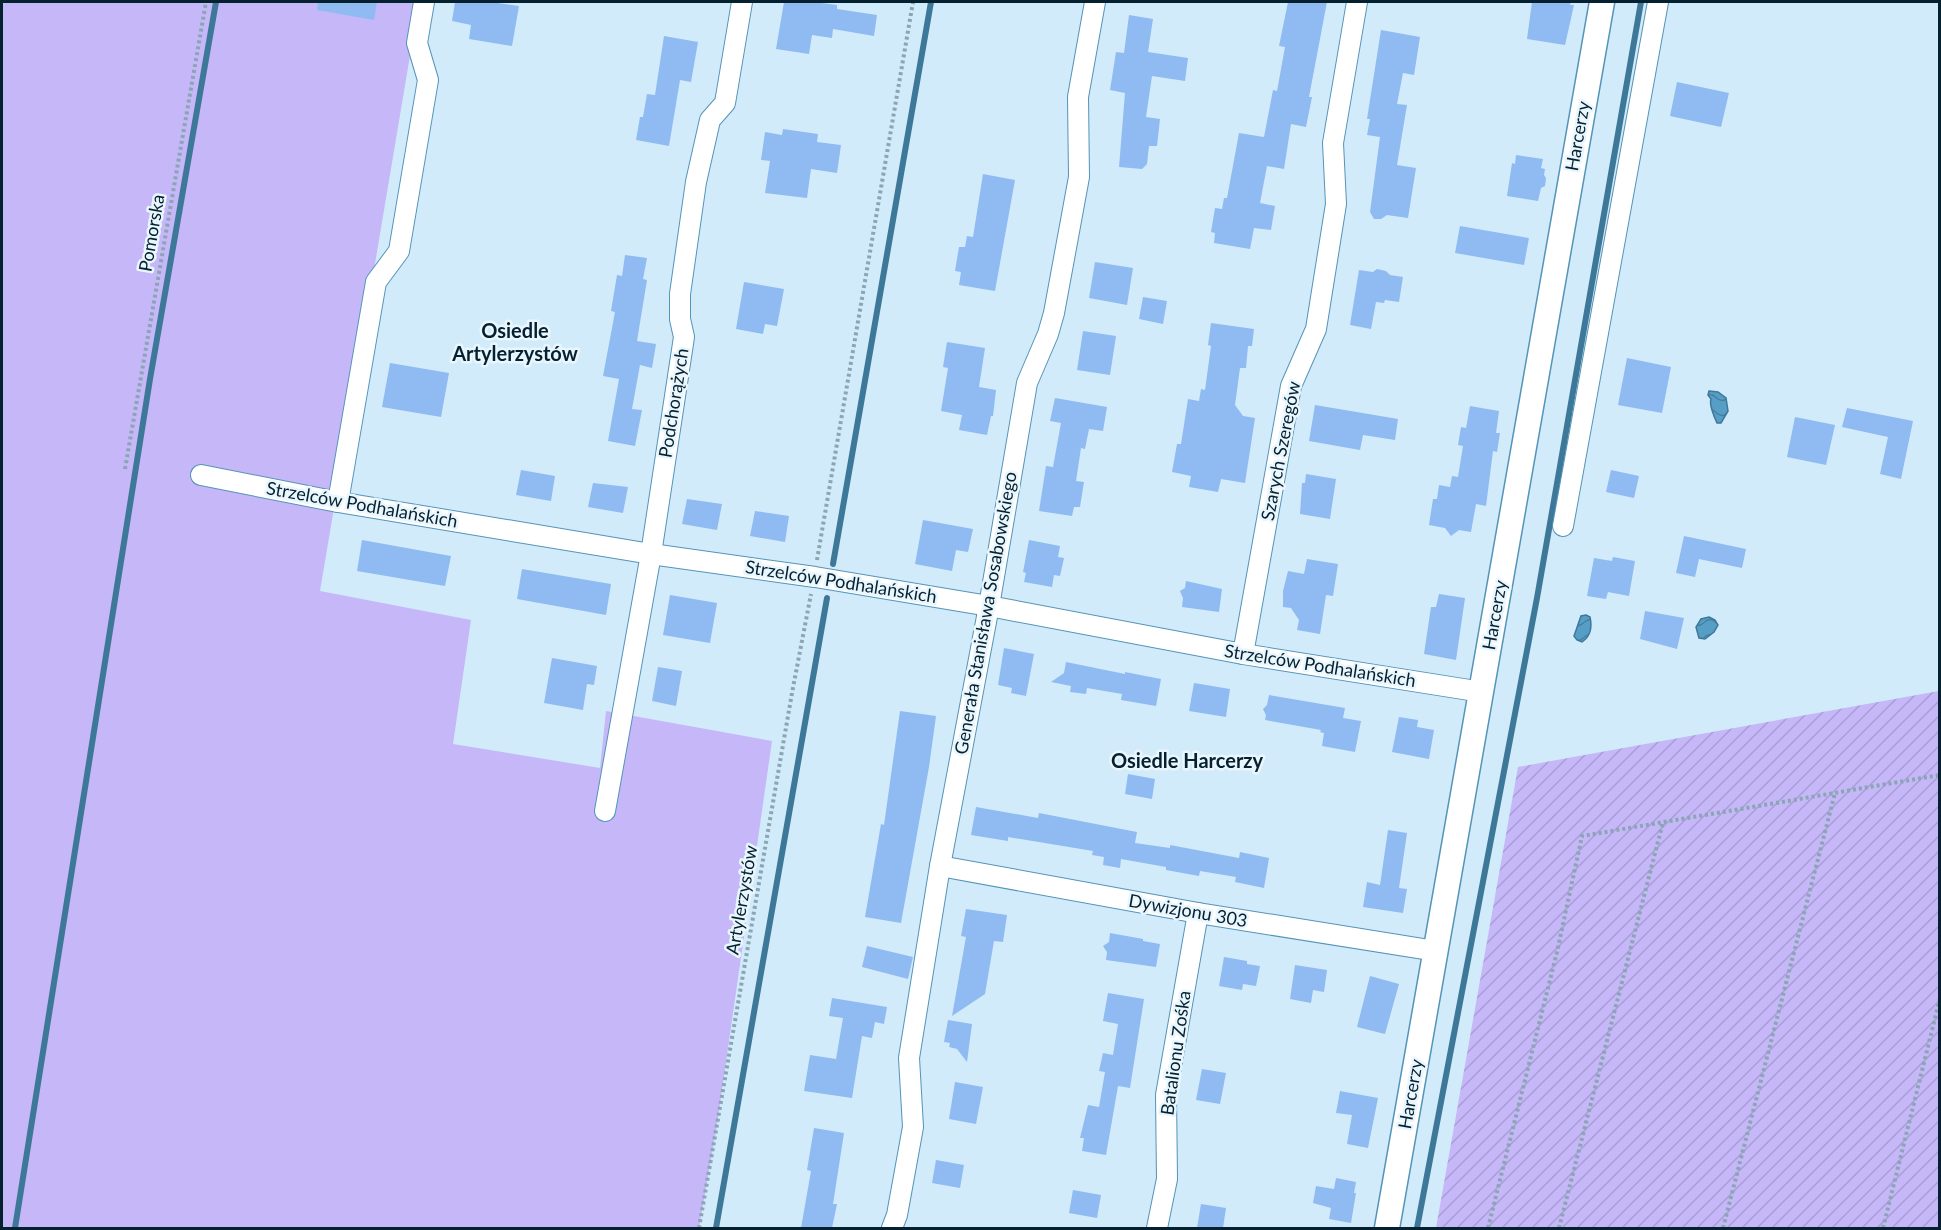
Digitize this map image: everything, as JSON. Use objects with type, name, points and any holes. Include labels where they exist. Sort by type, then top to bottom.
[{"type":"street","points":[[338,502],[376,282],[399,251],[428,80],[417,43],[424,2]]},
{"type":"street","name":"Podchorążych","points":[[605,811],[651,554],[684,337],[680,319],[680,294],[692,202],[710,120],[725,103],[742,2]]},
{"type":"street","name":"Generała Stanisława Sosabowskiego","points":[[892,1228],[897,1215],[913,1127],[909,1058],[940,866],[989,606],[1027,383],[1054,313],[1077,188],[1078,97],[1095,2]]},
{"type":"street","name":"Szarych Szeregów","points":[[1243,654],[1291,386],[1316,328],[1336,204],[1333,143],[1358,2]]},
{"type":"street","name":"Harcerzy","points":[[1387,1228],[1602,2]]},
{"type":"street","points":[[1563,526],[1658,2]]},
{"type":"street","name":"Strzelców Podhalańskich","points":[[201,475],[338,502],[651,554],[815,577],[989,606],[1243,654],[1482,692]]},
{"type":"street","name":"Dywizjonu 303","points":[[940,866],[1198,913],[1436,951]]},
{"type":"street","name":"Batalionu Zośka","points":[[1157,1228],[1167,1179],[1166,1095],[1198,913]]},
{"type":"path","name":"Pomorska","points":[[125,469],[206,2]]},
{"type":"path","name":"Artylerzystów","points":[[699,1228],[790,705],[815,577],[913,2]]},
{"type":"path","points":[[1488,1228],[1557,952],[1582,836],[1940,775]]},
{"type":"path","points":[[1722,1228],[1835,793]]},
{"type":"path","points":[[1559,1228],[1663,822]]},
{"type":"path","points":[[1883,1228],[1940,999]]},
{"type":"shaded area","points":[[2,2],[419,2],[320,591],[471,620],[453,744],[600,768],[606,711],[772,741],[717,1125],[699,1228],[2,1228]]},
{"type":"shaded area","points":[[1939,691],[1939,1228],[1436,1228],[1518,767]]},
{"type":"water","points":[[1709,391],[1718,392],[1726,398],[1728,411],[1721,423],[1717,423],[1713,414]]},
{"type":"water","points":[[1581,616],[1590,617],[1591,627],[1589,634],[1582,642],[1574,636]]},
{"type":"water","points":[[1709,617],[1718,625],[1714,632],[1705,639],[1699,638],[1696,627],[1701,619]]},
{"type":"building","points":[[318,2],[377,2],[374,20],[317,10]]},
{"type":"building","points":[[455,2],[491,2],[519,6],[512,46],[469,39],[471,25],[452,21]]},
{"type":"building","points":[[784,2],[837,5],[837,9],[877,15],[874,36],[833,29],[832,38],[812,35],[809,54],[776,49]]},
{"type":"building","points":[[1288,2],[1327,2],[1309,97],[1312,97],[1306,127],[1291,124],[1284,169],[1267,166],[1260,203],[1275,206],[1271,230],[1254,228],[1250,249],[1214,243],[1215,233],[1211,232],[1215,208],[1222,209],[1224,198],[1227,198],[1239,133],[1264,137],[1273,90],[1277,91],[1285,47],[1279,46]]},
{"type":"building","points":[[1532,2],[1571,2],[1570,5],[1574,5],[1565,45],[1527,39]]},
{"type":"building","points":[[1129,15],[1153,19],[1148,52],[1188,58],[1185,81],[1152,76],[1146,117],[1160,119],[1157,146],[1149,146],[1147,164],[1142,169],[1119,167],[1125,93],[1110,90],[1116,52],[1124,53]]},
{"type":"building","points":[[1381,30],[1420,37],[1414,75],[1403,73],[1397,104],[1407,105],[1397,165],[1416,168],[1408,218],[1387,215],[1381,219],[1374,219],[1370,212],[1380,137],[1367,135],[1370,119],[1367,119]]},
{"type":"building","points":[[664,36],[698,42],[691,82],[680,80],[669,146],[636,140],[647,94],[655,95]]},
{"type":"building","points":[[1677,82],[1729,93],[1721,127],[1670,116]]},
{"type":"building","points":[[783,129],[818,134],[817,142],[841,145],[837,173],[811,169],[807,198],[765,193],[770,161],[761,160],[765,132],[782,135]]},
{"type":"building","points":[[1516,155],[1543,159],[1541,168],[1545,169],[1546,178],[1538,201],[1507,196],[1512,163],[1515,164]]},
{"type":"building","points":[[983,174],[1015,180],[995,291],[959,285],[961,272],[955,271],[959,247],[965,247],[967,236],[973,237]]},
{"type":"building","points":[[1460,226],[1529,238],[1524,265],[1455,253]]},
{"type":"building","points":[[625,255],[647,258],[643,279],[647,280],[637,341],[656,344],[652,368],[640,365],[632,409],[642,410],[635,446],[608,441],[619,379],[603,376],[615,312],[611,311],[617,275],[622,276]]},
{"type":"building","points":[[1095,262],[1133,268],[1127,305],[1089,298]]},
{"type":"building","points":[[1377,269],[1386,271],[1390,275],[1403,277],[1399,302],[1385,300],[1384,303],[1376,302],[1371,329],[1350,325],[1359,270],[1373,272]]},
{"type":"building","points":[[744,282],[784,289],[777,326],[765,324],[763,334],[736,329]]},
{"type":"building","points":[[1143,297],[1167,301],[1163,324],[1139,319]]},
{"type":"building","points":[[1211,323],[1254,329],[1252,346],[1248,346],[1246,368],[1240,368],[1235,405],[1243,416],[1255,418],[1245,483],[1221,479],[1218,492],[1189,487],[1191,476],[1172,472],[1177,444],[1181,444],[1188,399],[1199,401],[1201,389],[1205,390],[1211,346],[1208,345]]},
{"type":"building","points":[[1083,331],[1116,336],[1110,375],[1077,370]]},
{"type":"building","points":[[947,342],[985,348],[979,387],[996,390],[993,416],[991,416],[987,435],[959,430],[962,415],[941,411],[948,368],[943,367]]},
{"type":"building","points":[[1627,358],[1671,367],[1662,413],[1618,405]]},
{"type":"building","points":[[390,363],[449,373],[441,417],[382,407]]},
{"type":"building","points":[[1055,398],[1107,407],[1103,431],[1089,429],[1085,449],[1081,448],[1076,481],[1084,482],[1080,507],[1074,507],[1072,516],[1039,511],[1046,466],[1053,467],[1061,423],[1050,421]]},
{"type":"building","points":[[1315,405],[1398,419],[1395,440],[1363,435],[1360,450],[1309,441]]},
{"type":"building","points":[[1470,406],[1499,411],[1496,433],[1500,433],[1497,452],[1493,451],[1486,506],[1476,504],[1471,532],[1459,530],[1451,536],[1445,528],[1429,525],[1433,499],[1437,499],[1439,485],[1450,487],[1452,476],[1458,477],[1463,446],[1458,445],[1461,427],[1466,428]]},
{"type":"building","points":[[1847,408],[1913,421],[1901,479],[1880,474],[1888,437],[1842,427]]},
{"type":"building","points":[[1795,417],[1835,425],[1826,465],[1787,457]]},
{"type":"building","points":[[521,470],[555,476],[551,501],[516,495]]},
{"type":"building","points":[[1611,470],[1639,476],[1634,498],[1606,492]]},
{"type":"building","points":[[1306,474],[1336,479],[1330,519],[1300,514],[1302,483],[1305,483]]},
{"type":"building","points":[[593,483],[628,487],[623,513],[588,507]]},
{"type":"building","points":[[687,499],[722,504],[717,530],[682,524]]},
{"type":"building","points":[[755,511],[789,516],[785,542],[750,536]]},
{"type":"building","points":[[923,520],[973,529],[968,552],[956,550],[952,571],[915,564]]},
{"type":"building","points":[[1684,536],[1746,549],[1742,568],[1699,559],[1695,577],[1676,573]]},
{"type":"building","points":[[362,540],[451,556],[445,586],[357,571]]},
{"type":"building","points":[[1029,540],[1060,546],[1058,557],[1064,558],[1060,576],[1054,575],[1052,587],[1024,582],[1026,573],[1023,572]]},
{"type":"building","points":[[1613,557],[1635,561],[1629,596],[1608,592],[1606,599],[1587,596],[1594,558],[1612,561]]},
{"type":"building","points":[[1307,559],[1338,564],[1333,596],[1326,595],[1320,634],[1297,630],[1299,620],[1291,608],[1283,607],[1283,591],[1288,571],[1304,574]]},
{"type":"building","points":[[522,569],[611,584],[606,615],[517,599]]},
{"type":"building","points":[[1186,581],[1222,589],[1219,612],[1182,607],[1183,598],[1180,591],[1185,588]]},
{"type":"building","points":[[1439,594],[1465,598],[1456,660],[1424,654],[1431,607],[1436,607]]},
{"type":"building","points":[[670,595],[717,603],[710,643],[663,635]]},
{"type":"building","points":[[1645,611],[1684,618],[1677,649],[1640,639]]},
{"type":"building","points":[[1004,648],[1034,654],[1026,696],[1011,693],[1012,688],[998,685]]},
{"type":"building","points":[[552,658],[597,666],[594,685],[587,684],[583,710],[544,703]]},
{"type":"building","points":[[1066,662],[1161,679],[1156,706],[1121,700],[1122,694],[1087,688],[1086,694],[1070,692],[1071,686],[1051,682],[1064,673]]},
{"type":"building","points":[[658,667],[682,671],[676,706],[652,701]]},
{"type":"building","points":[[1194,683],[1230,689],[1226,717],[1189,711]]},
{"type":"building","points":[[1269,695],[1345,708],[1343,718],[1361,721],[1355,752],[1322,746],[1324,733],[1320,732],[1321,730],[1265,720],[1266,715],[1263,709],[1267,705]]},
{"type":"building","points":[[900,711],[936,716],[901,923],[865,917],[881,824],[884,825]]},
{"type":"building","points":[[1399,717],[1418,720],[1417,727],[1434,730],[1429,759],[1392,752]]},
{"type":"building","points":[[1128,774],[1155,779],[1152,799],[1125,794]]},
{"type":"building","points":[[976,807],[1038,818],[1039,813],[1137,832],[1135,843],[1170,848],[1170,845],[1239,858],[1240,852],[1269,858],[1264,888],[1235,882],[1236,877],[1200,871],[1199,876],[1121,859],[1120,868],[1103,865],[1104,857],[1092,855],[1093,851],[1008,837],[1008,841],[971,835]]},
{"type":"building","points":[[1388,830],[1407,833],[1399,888],[1407,889],[1403,913],[1363,907],[1367,882],[1380,885]]},
{"type":"building","points":[[966,909],[1007,915],[1003,942],[994,941],[985,994],[952,1016],[966,937],[961,936]]},
{"type":"building","points":[[1110,933],[1160,944],[1156,967],[1106,960],[1107,952],[1103,946],[1109,942]]},
{"type":"building","points":[[867,946],[913,957],[908,979],[862,967]]},
{"type":"building","points":[[1224,957],[1260,966],[1256,986],[1243,984],[1242,990],[1219,986]]},
{"type":"building","points":[[1295,965],[1327,970],[1324,992],[1313,990],[1311,1003],[1290,999]]},
{"type":"building","points":[[1370,976],[1399,984],[1385,1034],[1357,1027]]},
{"type":"building","points":[[1108,993],[1144,999],[1130,1088],[1118,1086],[1106,1155],[1082,1151],[1084,1138],[1080,1138],[1088,1105],[1099,1107],[1105,1072],[1099,1071],[1103,1053],[1113,1055],[1118,1024],[1103,1021]]},
{"type":"building","points":[[832,998],[887,1007],[884,1024],[875,1022],[872,1038],[862,1036],[852,1098],[804,1091],[810,1055],[836,1059],[843,1018],[829,1016]]},
{"type":"building","points":[[948,1020],[972,1024],[967,1062],[957,1049],[949,1047],[950,1043],[944,1042]]},
{"type":"building","points":[[1202,1069],[1226,1073],[1220,1104],[1196,1100]]},
{"type":"building","points":[[955,1082],[983,1087],[976,1124],[949,1119]]},
{"type":"building","points":[[1340,1091],[1378,1098],[1368,1148],[1347,1144],[1352,1115],[1336,1113]]},
{"type":"building","points":[[814,1128],[844,1133],[833,1204],[837,1204],[832,1228],[801,1228],[811,1171],[807,1170]]},
{"type":"building","points":[[936,1160],[964,1165],[960,1188],[932,1183]]},
{"type":"building","points":[[1336,1178],[1356,1182],[1351,1223],[1329,1219],[1331,1208],[1313,1203],[1316,1186],[1334,1189]]},
{"type":"building","points":[[1073,1190],[1101,1195],[1097,1218],[1069,1213]]},
{"type":"building","points":[[1201,1204],[1226,1208],[1223,1228],[1197,1228]]},
{"type":"waterway","points":[[15,1228],[150,379],[216,2]]},
{"type":"waterway","points":[[833,564],[931,2]]},
{"type":"waterway","points":[[1417,1228],[1537,598],[1641,2]]},
{"type":"waterway","points":[[716,1228],[827,598]]},
{"type":"district","name":"Osiedle Artylerzystów","points":[[515,342]]},
{"type":"district","name":"Osiedle Harcerzy","points":[[1187,761]]}]
